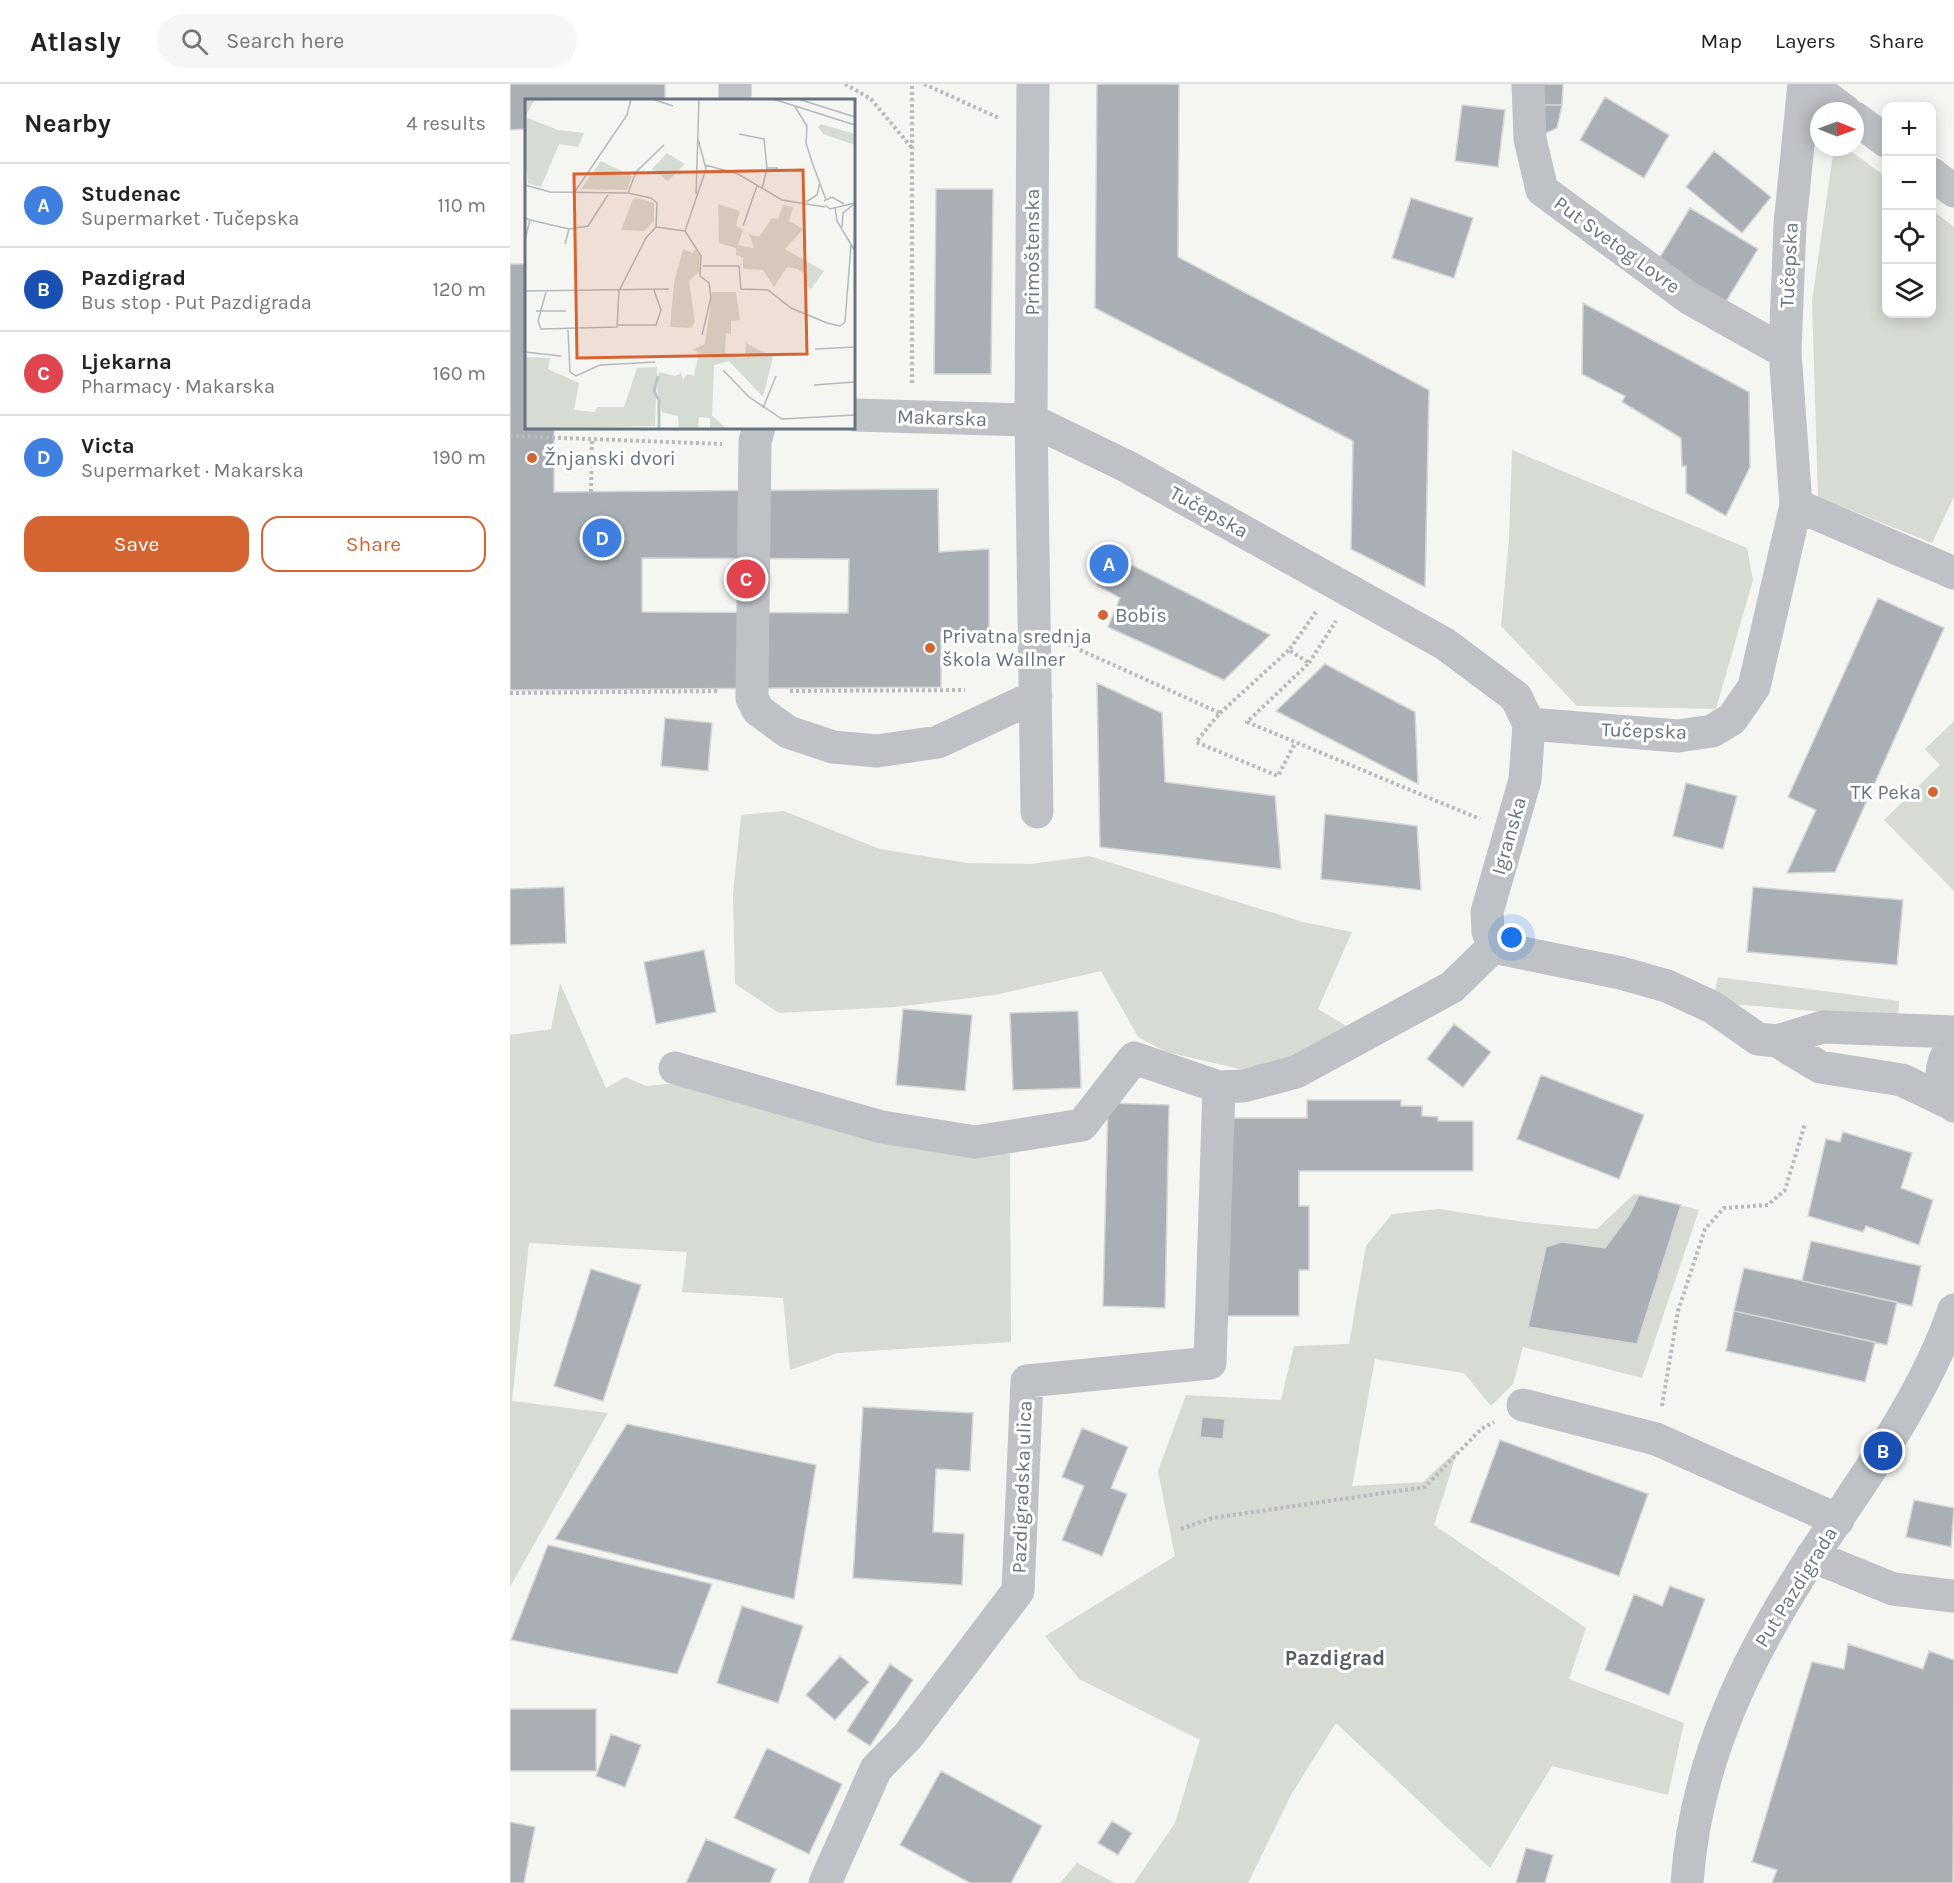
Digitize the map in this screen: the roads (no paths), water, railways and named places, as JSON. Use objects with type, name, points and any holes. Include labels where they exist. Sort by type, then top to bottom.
[{"type":"street","name":"Primoštenska","points":[[1033,84],[1031,420],[1037,812]]},
{"type":"street","name":"Put Svetog Lovre","points":[[1528,84],[1530,139],[1542,190],[1689,298],[1785,352]]},
{"type":"street","name":"Tučepska","points":[[1031,420],[1128,466],[1454,651],[1516,697],[1529,724],[1678,736],[1712,731],[1731,719],[1754,687],[1796,505],[1785,352],[1790,224],[1806,84]]},
{"type":"street","points":[[1806,84],[1832,102]]},
{"type":"street","points":[[1864,124],[1882,137]]},
{"type":"street","points":[[1936,177],[1954,190]]},
{"type":"street","name":"Makarska","points":[[855,415],[1031,420]]},
{"type":"street","points":[[759,429],[755,441],[752,698],[758,710],[788,732],[833,747],[877,751],[938,742],[1036,696]]},
{"type":"street","points":[[1796,505],[1954,573]]},
{"type":"street","name":"Igranska","points":[[1493,947],[1488,932],[1487,912],[1525,780],[1529,724]]},
{"type":"street","points":[[675,1068],[882,1127],[975,1142],[1082,1125],[1134,1058],[1219,1087],[1243,1086],[1296,1072],[1452,987],[1493,947],[1621,973],[1667,986],[1712,1007],[1758,1039],[1777,1041],[1823,1027],[1954,1032]]},
{"type":"street","points":[[1777,1041],[1820,1067],[1902,1080],[1953,1105]]},
{"type":"street","points":[[1953,1105],[1941,1077],[1944,1059],[1954,1045]]},
{"type":"street","name":"Pazdigradska ulica","points":[[825,1883],[876,1769],[908,1736],[1018,1591],[1027,1381],[1210,1363],[1219,1087]]},
{"type":"street","name":"Put Pazdigrada","points":[[1690,1875],[1703,1786],[1724,1715],[1772,1622],[1812,1556],[1910,1409],[1932,1368],[1954,1310]]},
{"type":"street","points":[[1523,1405],[1656,1439],[1838,1520]]},
{"type":"street","points":[[1812,1556],[1893,1589],[1954,1596]]},
{"type":"place","name":"Žnjanski dvori","points":[[532,458]]},
{"type":"place","name":"Victa","points":[[602,538]]},
{"type":"place","name":"Studenac","points":[[1109,564]]},
{"type":"place","name":"Ljekarna","points":[[746,579]]},
{"type":"place","name":"Bobis","points":[[1103,615]]},
{"type":"place","name":"Privatna srednja škola Wallner","points":[[930,648]]},
{"type":"place","name":"TK Peka","points":[[1933,792]]},
{"type":"place","name":"Pazdigrad","points":[[1883,1451]]},
{"type":"district","name":"Pazdigrad","points":[[1335,1658]]}]
